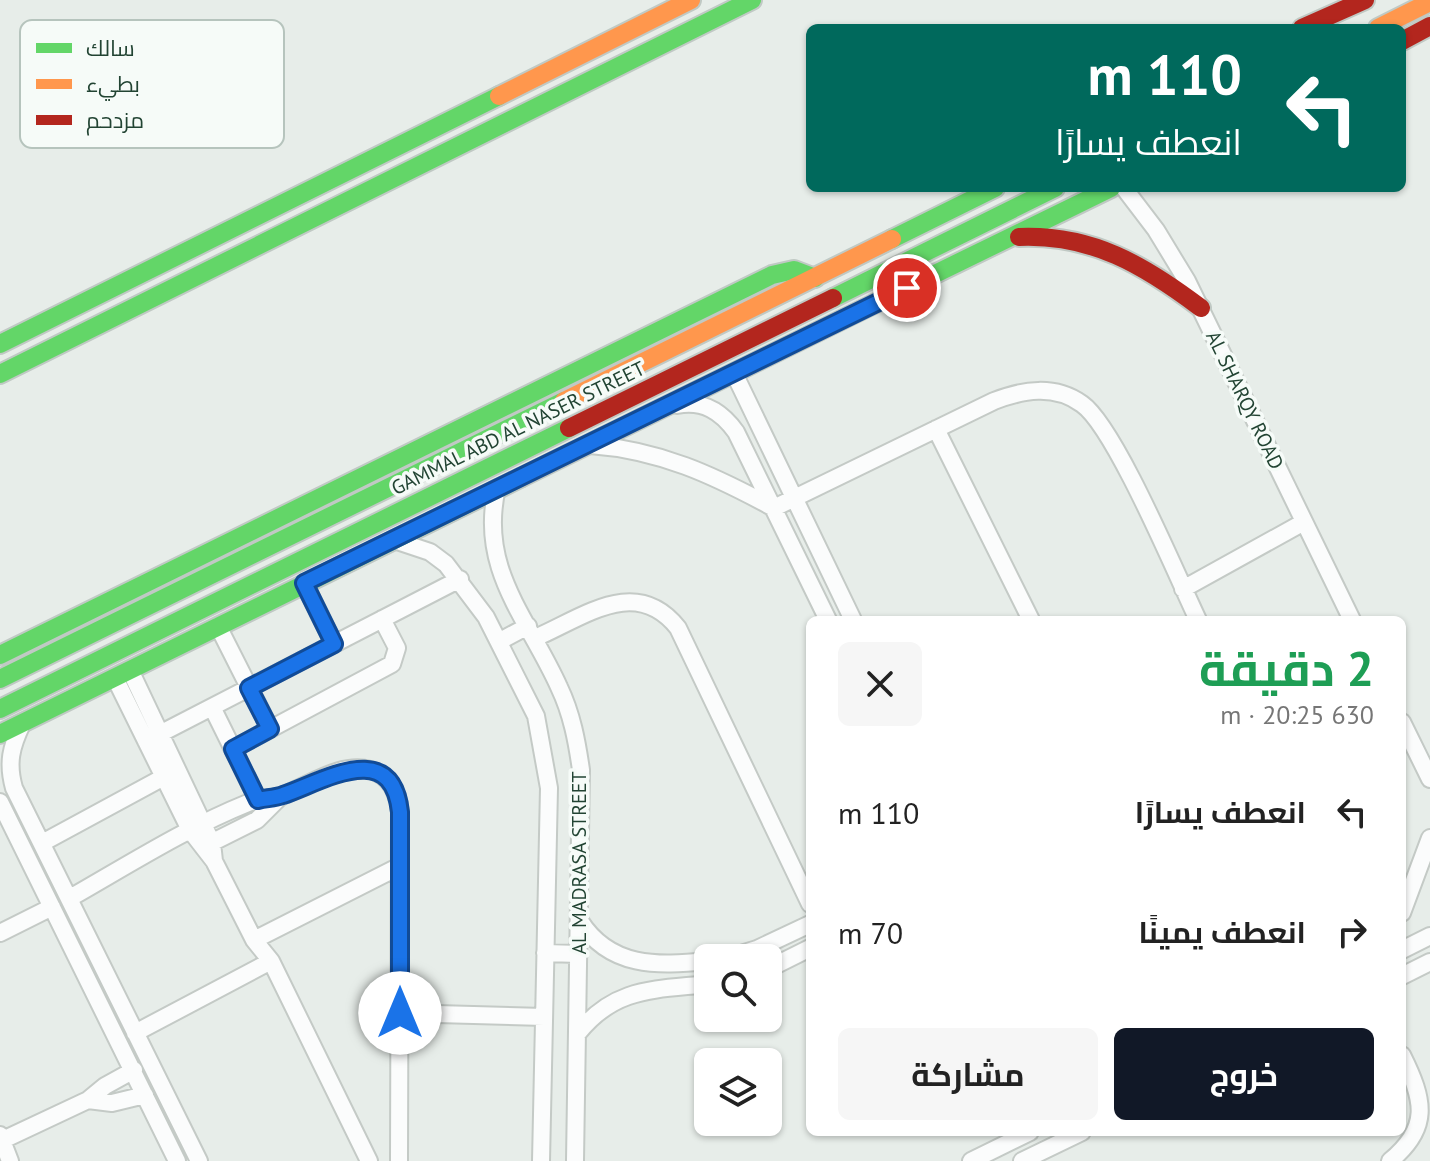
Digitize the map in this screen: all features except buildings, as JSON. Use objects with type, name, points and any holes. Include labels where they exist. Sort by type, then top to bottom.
[{"type":"main road","points":[[0,344],[691,0]]},
{"type":"main road","points":[[0,374],[752,0]]},
{"type":"main road","points":[[1321,17],[1331,0]]},
{"type":"main road","points":[[1309,24],[1365,0]]},
{"type":"main road","points":[[1386,24],[1430,2]]},
{"type":"main road","points":[[1321,17],[1341,24]]},
{"type":"main road","points":[[1406,39],[1429,28]]},
{"type":"main road","name":"GAMMAL ABD AL NASER STREET","points":[[0,679],[987,192]]},
{"type":"main road","name":"GAMMAL ABD AL NASER STREET","points":[[0,709],[1047,192]]},
{"type":"main road","points":[[0,734],[1103,192]]},
{"type":"main road","points":[[929,221],[936,238],[949,241]]},
{"type":"main road","points":[[1008,238],[1058,237],[1116,251],[1143,265],[1201,308]]},
{"type":"main road","points":[[0,655],[772,275],[794,270],[815,278]]},
{"type":"main road","points":[[478,420],[487,439]]},
{"type":"main road","points":[[179,566],[188,586]]},
{"type":"street","name":"AL SHARQY ROAD","points":[[1127,192],[1173,255],[1201,308],[1350,616]]},
{"type":"street","points":[[734,373],[851,616]]},
{"type":"street","points":[[774,508],[994,401],[1029,390],[1047,390],[1082,404],[1106,431],[1196,616]]},
{"type":"street","points":[[659,409],[700,404],[726,419],[745,447],[826,616]]},
{"type":"street","points":[[936,429],[1029,616]]},
{"type":"street","points":[[585,444],[631,449],[683,462],[774,508]]},
{"type":"street","name":"AL MADRASA STREET","points":[[497,488],[491,519],[493,550],[507,590],[532,632],[567,705],[577,744],[582,797],[575,1161]]},
{"type":"street","points":[[1183,589],[1304,522]]},
{"type":"street","name":"AL MADRASA STREET","points":[[393,540],[430,552],[460,579],[500,641],[536,716],[546,759],[541,1161]]},
{"type":"street","points":[[154,737],[460,579]]},
{"type":"street","points":[[304,583],[334,644]]},
{"type":"street","points":[[500,641],[622,601],[639,601],[667,615],[681,636],[806,896]]},
{"type":"street","points":[[233,749],[392,664],[397,648],[382,619]]},
{"type":"street","points":[[218,626],[270,729]]},
{"type":"street","points":[[122,674],[196,827],[254,940],[271,961],[369,1161]]},
{"type":"street","points":[[212,707],[258,800]]},
{"type":"street","points":[[23,722],[12,744],[8,767],[22,802],[199,1161]]},
{"type":"street","points":[[1406,730],[1430,779]]},
{"type":"street","points":[[154,737],[162,778],[196,827]]},
{"type":"street","points":[[70,898],[196,827],[258,800],[281,796],[331,774],[359,769],[384,776],[399,798],[399,1161]]},
{"type":"street","points":[[42,843],[162,778]]},
{"type":"street","points":[[206,846],[257,820],[281,796]]},
{"type":"street","points":[[22,802],[3,807],[177,1161]]},
{"type":"street","points":[[1406,902],[1430,838]]},
{"type":"street","points":[[254,940],[400,866]]},
{"type":"street","points":[[0,933],[52,907]]},
{"type":"street","points":[[580,921],[602,948],[626,960],[652,963],[694,962]]},
{"type":"street","points":[[762,944],[806,926]]},
{"type":"street","points":[[1406,948],[1430,936]]},
{"type":"street","points":[[782,962],[806,950]]},
{"type":"street","points":[[545,953],[579,954]]},
{"type":"street","points":[[135,1033],[271,961]]},
{"type":"street","points":[[1406,974],[1430,962]]},
{"type":"street","points":[[578,1033],[589,1018],[620,997],[694,986]]},
{"type":"street","points":[[400,1013],[544,1017]]},
{"type":"street","points":[[1390,1161],[1409,1148],[1424,1123],[1421,1095],[1406,1063]]},
{"type":"street","points":[[10,1161],[1,1138],[88,1100],[105,1086],[134,1070]]},
{"type":"street","points":[[88,1100],[112,1103],[145,1095]]},
{"type":"street","points":[[971,1161],[1020,1136]]},
{"type":"street","points":[[1022,1161],[1074,1136]]},
{"type":"traffic: fast","points":[[0,374],[752,0]]},
{"type":"traffic: fast","points":[[0,344],[499,96]]},
{"type":"traffic: fast","points":[[892,239],[987,192]]},
{"type":"traffic: fast","points":[[833,298],[1047,192]]},
{"type":"traffic: fast","points":[[892,295],[1103,192]]},
{"type":"traffic: fast","points":[[0,655],[772,275],[794,270],[815,278]]},
{"type":"traffic: fast","points":[[0,679],[564,401]]},
{"type":"traffic: fast","points":[[0,709],[569,428]]},
{"type":"traffic: fast","points":[[0,734],[520,478]]},
{"type":"traffic: slow","points":[[499,96],[691,0]]},
{"type":"traffic: slow","points":[[1386,24],[1430,2]]},
{"type":"traffic: slow","points":[[564,401],[892,239]]},
{"type":"traffic: slow","points":[[520,478],[892,295]]},
{"type":"traffic: jam","points":[[1311,24],[1365,0]]},
{"type":"traffic: jam","points":[[1406,39],[1430,26]]},
{"type":"traffic: jam","points":[[1019,237],[1070,241],[1116,255],[1159,278],[1201,308]]},
{"type":"traffic: jam","points":[[569,428],[833,298]]},
{"type":"route","points":[[400,1013],[400,812],[399,798],[393,786],[384,776],[372,770],[359,769],[331,774],[281,796],[258,800],[233,749],[270,729],[249,688],[334,644],[304,583],[907,288]]}]
